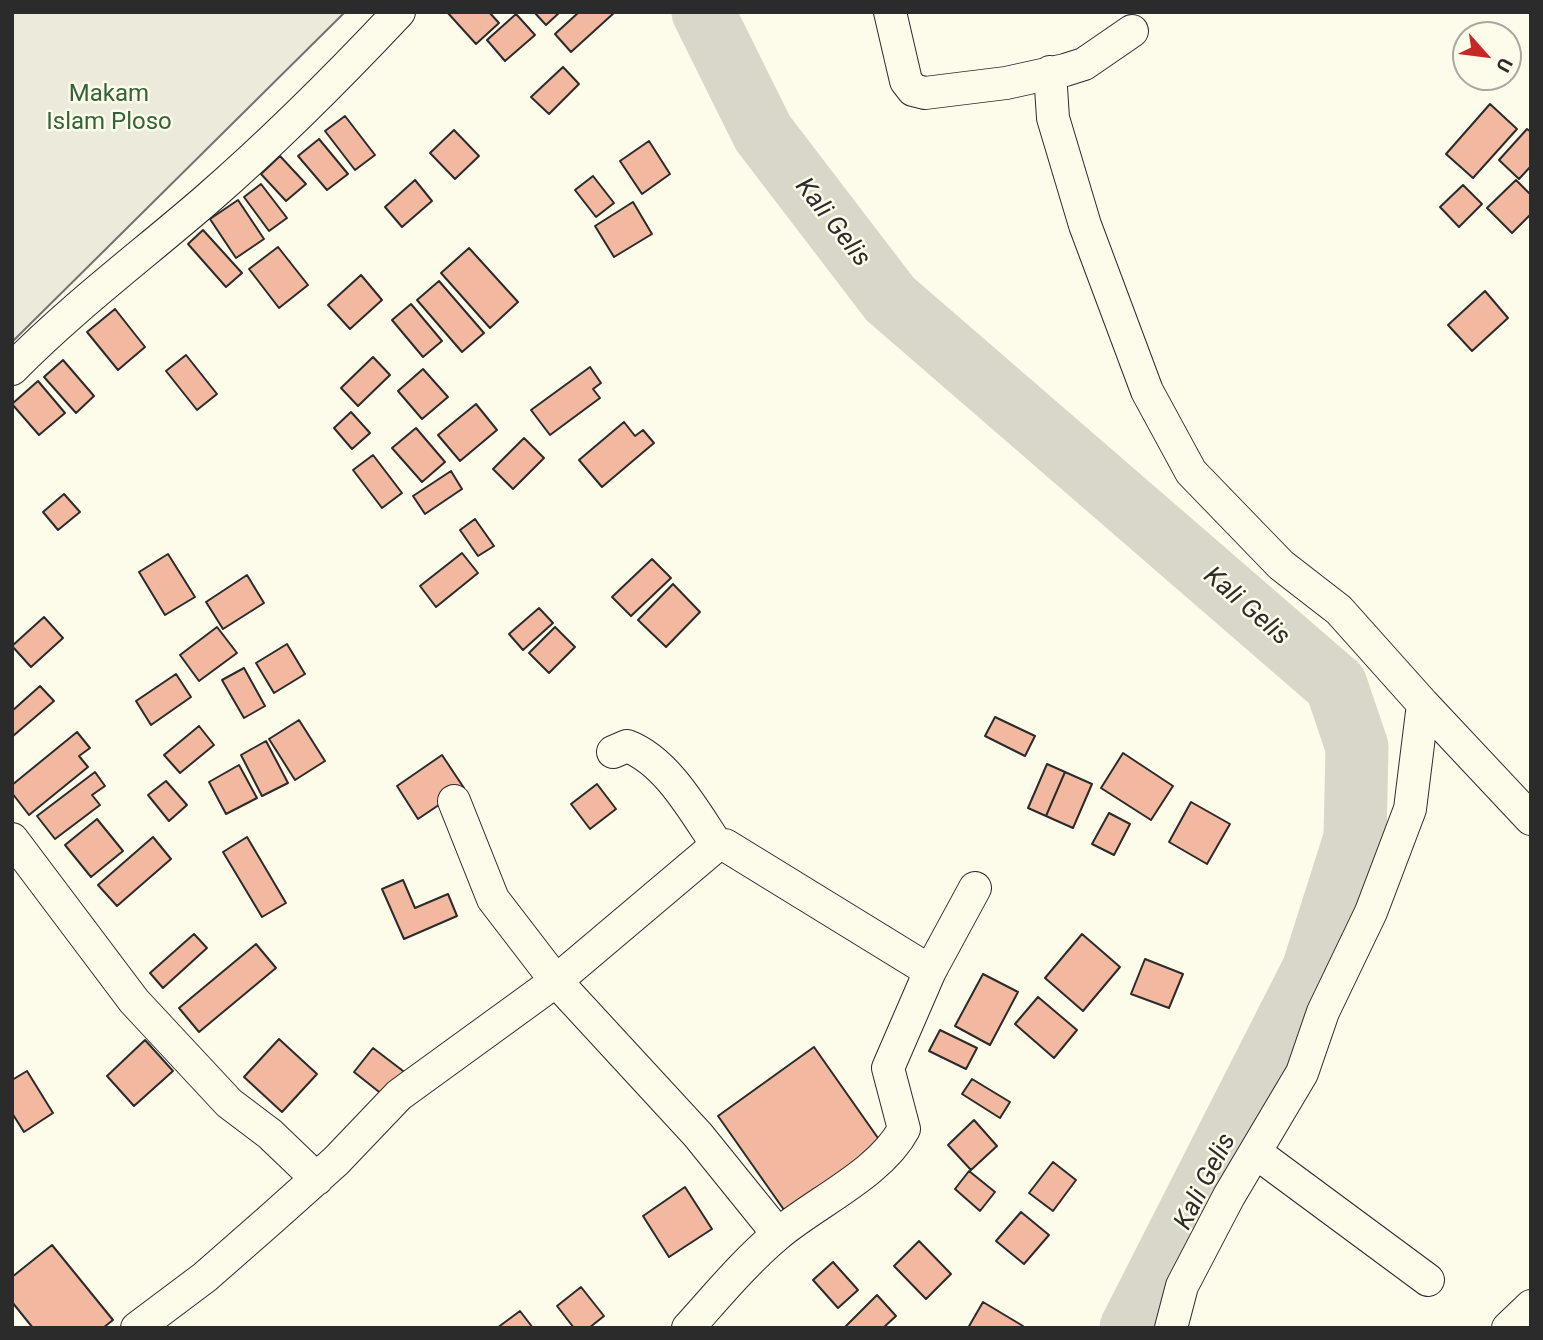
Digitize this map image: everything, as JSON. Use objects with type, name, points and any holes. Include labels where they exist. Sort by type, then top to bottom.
[{"type":"street","points":[[12,369],[122,268],[205,202],[330,85],[399,12]]},
{"type":"street","points":[[890,12],[906,81],[919,92],[1006,83],[1084,64],[1132,31]]},
{"type":"street","points":[[1050,72],[1053,118],[1085,225],[1147,391],[1191,472],[1281,565],[1339,610],[1531,819]]},
{"type":"street","points":[[1171,1328],[1182,1286],[1301,1073],[1323,1012],[1371,912],[1410,809],[1423,704]]},
{"type":"street","points":[[614,752],[626,746],[643,752],[685,799],[717,845]]},
{"type":"street","points":[[454,801],[494,899],[556,981],[698,1135],[778,1234]]},
{"type":"street","points":[[12,839],[134,1001],[229,1103],[270,1134],[317,1179]]},
{"type":"street","points":[[137,1328],[205,1276],[317,1179],[399,1095],[556,981],[717,845],[734,847],[930,971]]},
{"type":"street","points":[[688,1328],[778,1234],[881,1158],[898,1141],[904,1129],[888,1069],[930,971],[975,888]]},
{"type":"street","points":[[1255,1152],[1428,1280]]},
{"type":"street","points":[[1508,1328],[1513,1319],[1531,1306]]},
{"type":"green space","name":"Makam Islam Ploso","points":[[12,12],[345,12],[12,342]]},
{"type":"building","points":[[447,12],[489,12],[499,23],[476,44]]},
{"type":"building","points":[[534,12],[560,12],[546,25]]},
{"type":"building","points":[[579,12],[615,12],[571,52],[555,34]]},
{"type":"building","points":[[516,14],[535,35],[505,61],[487,40]]},
{"type":"building","points":[[563,67],[579,84],[549,114],[531,97]]},
{"type":"building","points":[[1490,104],[1517,129],[1473,178],[1446,154]]},
{"type":"building","points":[[345,116],[375,155],[355,170],[325,131]]},
{"type":"building","points":[[1527,129],[1531,132],[1531,166],[1519,179],[1499,160]]},
{"type":"building","points":[[454,130],[479,156],[455,179],[430,153]]},
{"type":"building","points":[[319,139],[348,174],[327,190],[298,156]]},
{"type":"building","points":[[649,141],[670,174],[642,194],[620,161]]},
{"type":"building","points":[[280,156],[306,184],[286,201],[261,174]]},
{"type":"building","points":[[593,176],[614,203],[596,217],[575,190]]},
{"type":"building","points":[[415,180],[432,201],[402,227],[385,207]]},
{"type":"building","points":[[1516,180],[1531,195],[1531,214],[1512,233],[1487,208]]},
{"type":"building","points":[[261,184],[287,218],[269,231],[244,197]]},
{"type":"building","points":[[1463,185],[1482,204],[1459,227],[1440,207]]},
{"type":"building","points":[[238,200],[264,239],[236,258],[210,219]]},
{"type":"building","points":[[633,202],[652,234],[614,257],[595,226]]},
{"type":"building","points":[[203,230],[242,273],[226,287],[188,244]]},
{"type":"building","points":[[278,247],[308,285],[279,308],[249,269]]},
{"type":"building","points":[[469,248],[518,302],[490,328],[441,273]]},
{"type":"building","points":[[361,275],[382,300],[350,329],[328,305]]},
{"type":"building","points":[[439,281],[484,333],[462,352],[417,300]]},
{"type":"building","points":[[1485,291],[1508,318],[1472,351],[1448,325]]},
{"type":"building","points":[[411,304],[442,341],[423,357],[392,320]]},
{"type":"building","points":[[115,309],[145,347],[118,370],[87,332]]},
{"type":"building","points":[[186,355],[217,394],[197,410],[166,371]]},
{"type":"building","points":[[373,357],[390,375],[358,406],[341,388]]},
{"type":"building","points":[[63,360],[94,396],[76,413],[44,377]]},
{"type":"building","points":[[590,367],[601,383],[593,389],[600,398],[550,435],[531,410]]},
{"type":"building","points":[[423,369],[448,397],[422,419],[398,391]]},
{"type":"building","points":[[38,381],[65,413],[39,435],[12,404]]},
{"type":"building","points":[[476,404],[497,430],[460,461],[438,435]]},
{"type":"building","points":[[351,412],[370,433],[352,449],[334,428]]},
{"type":"building","points":[[624,422],[635,436],[643,430],[654,443],[602,487],[579,460]]},
{"type":"building","points":[[416,428],[445,462],[422,482],[392,448]]},
{"type":"building","points":[[524,438],[544,458],[513,489],[493,469]]},
{"type":"building","points":[[373,455],[402,493],[382,508],[353,470]]},
{"type":"building","points":[[451,471],[462,489],[425,514],[413,496]]},
{"type":"building","points":[[64,494],[80,512],[58,530],[43,512]]},
{"type":"building","points":[[475,519],[494,546],[478,556],[460,530]]},
{"type":"building","points":[[462,553],[478,573],[436,607],[420,586]]},
{"type":"building","points":[[168,554],[195,597],[165,615],[139,572]]},
{"type":"building","points":[[652,559],[671,578],[631,616],[612,597]]},
{"type":"building","points":[[247,575],[264,603],[223,629],[206,602]]},
{"type":"building","points":[[673,584],[700,612],[666,647],[638,620]]},
{"type":"building","points":[[539,608],[553,623],[523,650],[509,634]]},
{"type":"building","points":[[44,617],[63,638],[31,667],[12,646]]},
{"type":"building","points":[[217,627],[237,653],[199,681],[180,655]]},
{"type":"building","points":[[555,627],[575,647],[549,673],[529,653]]},
{"type":"building","points":[[287,644],[305,674],[274,693],[256,663]]},
{"type":"building","points":[[244,668],[265,706],[244,718],[222,680]]},
{"type":"building","points":[[176,674],[191,697],[151,725],[136,701]]},
{"type":"building","points":[[40,686],[54,701],[13,736],[12,711]]},
{"type":"building","points":[[995,717],[1035,736],[1025,756],[985,736]]},
{"type":"building","points":[[299,720],[325,761],[295,780],[269,739]]},
{"type":"building","points":[[199,726],[214,745],[180,773],[164,755]]},
{"type":"building","points":[[77,732],[90,748],[79,756],[88,767],[29,815],[12,793],[12,785]]},
{"type":"building","points":[[266,741],[288,783],[262,796],[241,755]]},
{"type":"building","points":[[1123,753],[1173,786],[1151,820],[1101,788]]},
{"type":"building","points":[[442,755],[464,788],[418,819],[397,786]]},
{"type":"building","points":[[1047,764],[1065,772],[1046,816],[1028,808]]},
{"type":"building","points":[[239,765],[257,798],[226,814],[209,782]]},
{"type":"building","points":[[95,772],[105,786],[92,795],[100,805],[55,839],[37,816]]},
{"type":"building","points":[[1065,772],[1092,784],[1073,828],[1046,816]]},
{"type":"building","points":[[166,781],[187,805],[169,821],[148,795]]},
{"type":"building","points":[[597,784],[616,809],[590,829],[571,804]]},
{"type":"building","points":[[1191,802],[1230,824],[1207,864],[1169,842]]},
{"type":"building","points":[[1109,813],[1130,824],[1114,855],[1092,844]]},
{"type":"building","points":[[97,819],[123,851],[91,877],[65,845]]},
{"type":"building","points":[[153,837],[171,859],[117,906],[98,885]]},
{"type":"building","points":[[247,837],[286,903],[262,917],[223,852]]},
{"type":"building","points":[[403,880],[415,908],[448,894],[457,916],[404,939],[382,889]]},
{"type":"building","points":[[194,934],[207,948],[163,988],[150,973]]},
{"type":"building","points":[[1082,934],[1120,967],[1083,1011],[1045,978]]},
{"type":"building","points":[[256,944],[276,968],[199,1032],[179,1008]]},
{"type":"building","points":[[1145,959],[1183,974],[1169,1008],[1131,994]]},
{"type":"building","points":[[983,974],[1018,992],[990,1045],[955,1026]]},
{"type":"building","points":[[1038,997],[1077,1030],[1054,1058],[1015,1024]]},
{"type":"building","points":[[940,1030],[977,1048],[966,1069],[929,1051]]},
{"type":"building","points":[[279,1039],[317,1074],[282,1112],[244,1077]]},
{"type":"building","points":[[145,1040],[173,1071],[134,1106],[107,1076]]},
{"type":"building","points":[[814,1047],[885,1148],[789,1217],[718,1116]]},
{"type":"building","points":[[373,1048],[407,1074],[388,1099],[354,1072]]},
{"type":"building","points":[[27,1071],[53,1113],[24,1132],[12,1113],[12,1080]]},
{"type":"building","points":[[972,1079],[1010,1102],[1000,1118],[962,1094]]},
{"type":"building","points":[[974,1120],[997,1146],[971,1170],[948,1145]]},
{"type":"building","points":[[1053,1162],[1076,1180],[1053,1211],[1029,1193]]},
{"type":"building","points":[[969,1171],[995,1192],[980,1211],[955,1189]]},
{"type":"building","points":[[685,1187],[712,1229],[669,1257],[643,1216]]},
{"type":"building","points":[[1021,1212],[1049,1235],[1024,1264],[996,1241]]},
{"type":"building","points":[[919,1241],[951,1274],[926,1299],[894,1266]]},
{"type":"building","points":[[52,1245],[113,1320],[103,1328],[33,1328],[12,1302],[12,1277]]},
{"type":"building","points":[[833,1262],[858,1290],[838,1308],[813,1280]]},
{"type":"building","points":[[581,1287],[604,1316],[589,1328],[574,1328],[557,1306]]},
{"type":"building","points":[[877,1295],[896,1316],[883,1328],[844,1328]]},
{"type":"building","points":[[983,1302],[1023,1326],[1022,1328],[968,1328]]},
{"type":"building","points":[[520,1311],[533,1328],[497,1328]]},
{"type":"waterway","name":"Kali Gelis","points":[[703,12],[763,133],[890,299],[1336,685],[1357,747],[1355,838],[1313,970],[1131,1328]]}]
